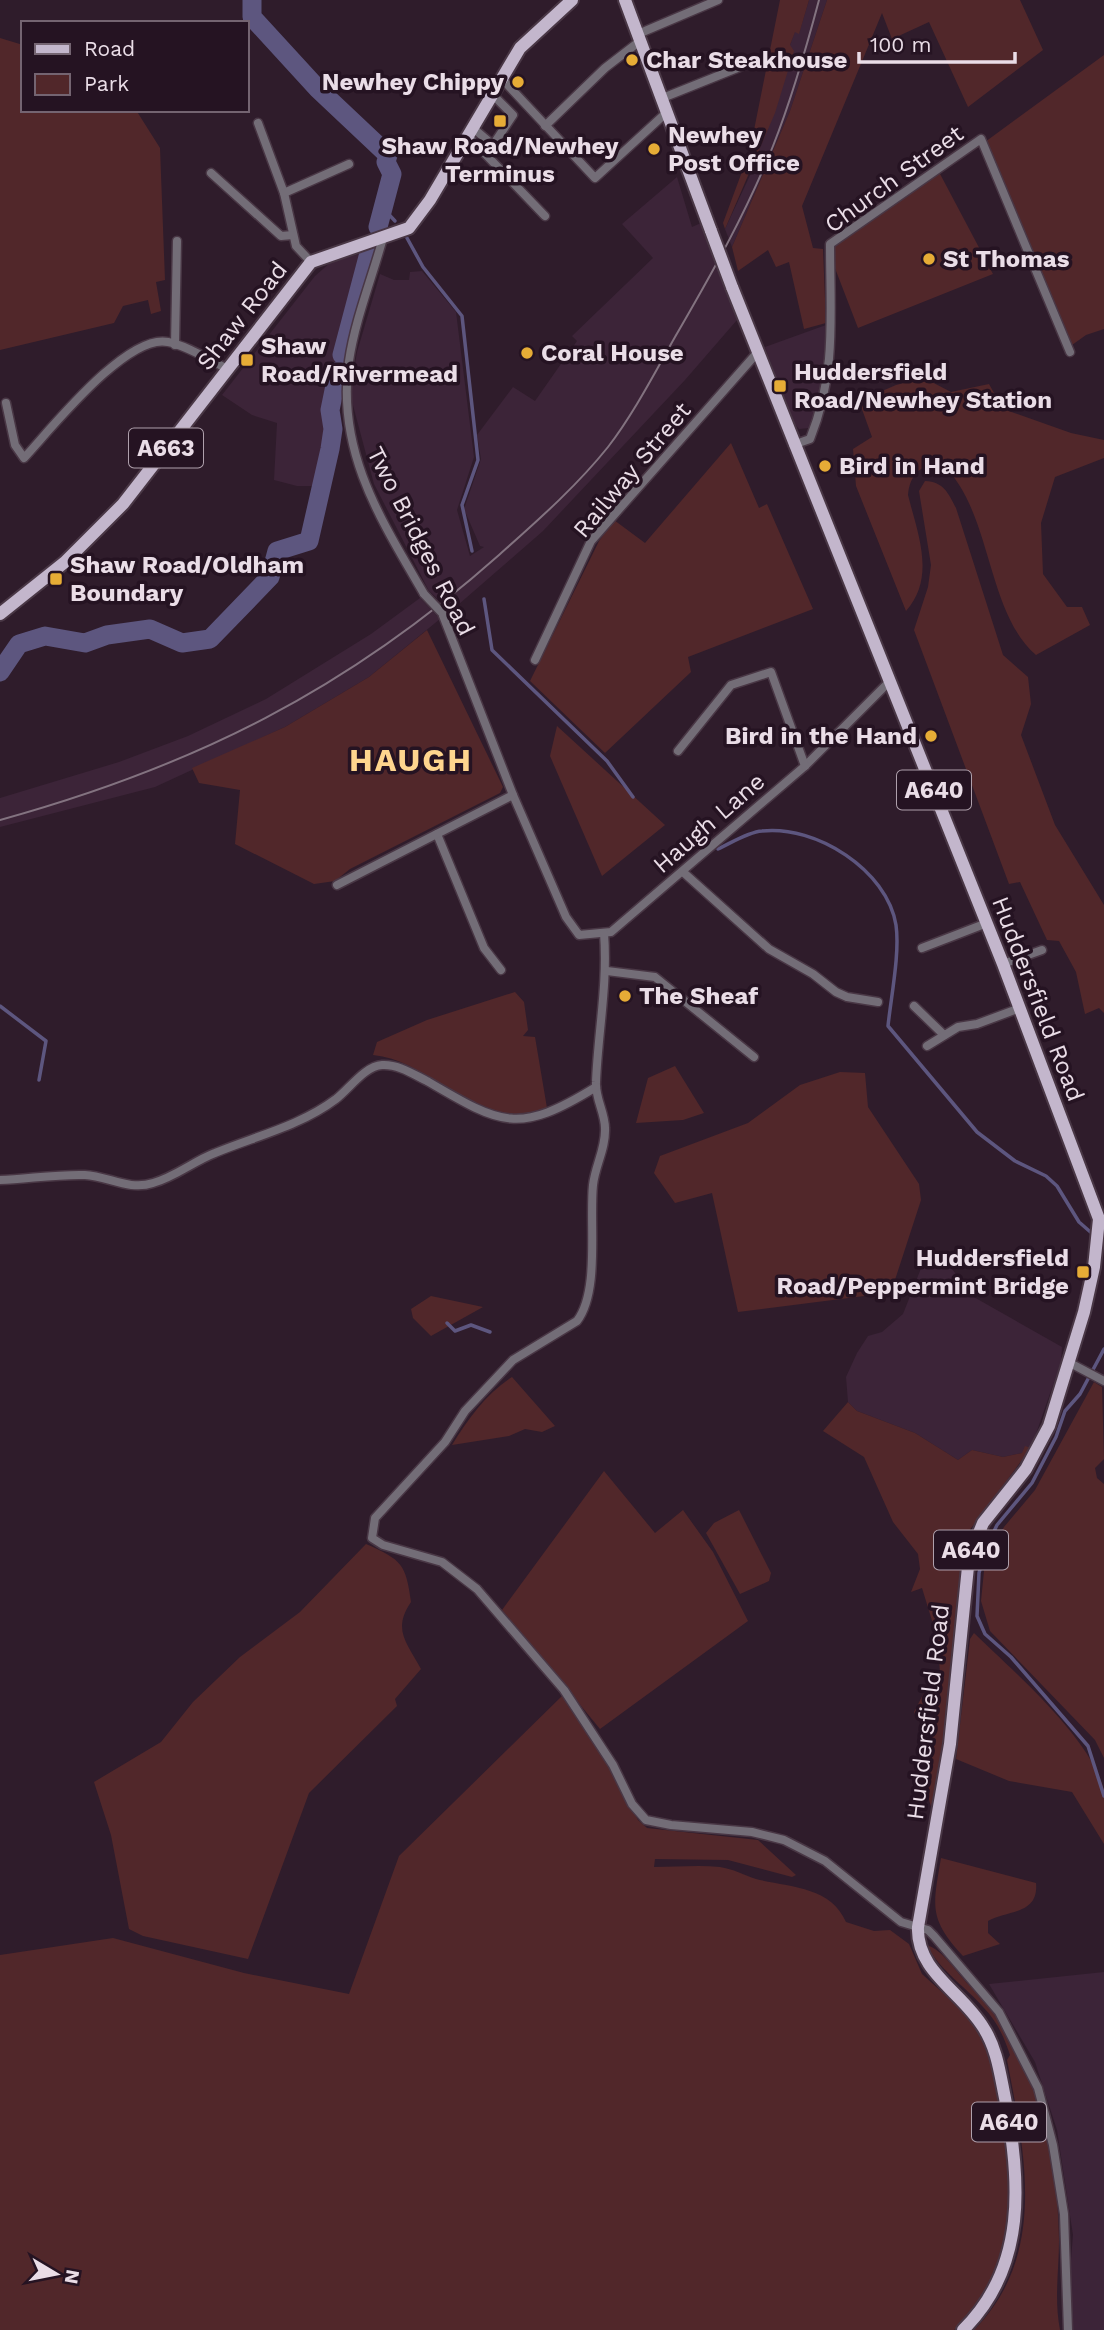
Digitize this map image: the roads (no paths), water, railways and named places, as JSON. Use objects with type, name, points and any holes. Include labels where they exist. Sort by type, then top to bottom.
[{"type":"main road","name":"Shaw Road","points":[[0,614],[65,562],[122,504],[311,262],[408,228],[424,211],[520,48],[572,0]]},
{"type":"main road","name":"Huddersfield Road","points":[[625,0],[757,353],[987,922],[1099,1219],[1094,1268],[1075,1366],[1041,1446],[983,1523],[971,1550],[966,1572],[963,1636],[951,1733],[918,1927],[921,1955],[976,2015],[989,2038],[996,2058],[1013,2142],[1016,2198],[1013,2234],[1005,2267],[988,2302],[963,2330]]},
{"type":"street","points":[[545,126],[639,37],[717,0]]},
{"type":"street","points":[[660,99],[745,65]]},
{"type":"street","points":[[503,80],[596,178],[666,113]]},
{"type":"street","points":[[470,132],[493,145],[504,130],[513,115],[493,95]]},
{"type":"street","points":[[258,123],[284,193],[296,246],[311,262]]},
{"type":"street","points":[[470,132],[545,216]]},
{"type":"street","name":"Church Street","points":[[793,445],[810,439],[821,413],[830,371],[830,244],[981,139],[1070,352]]},
{"type":"street","points":[[284,193],[349,164]]},
{"type":"street","points":[[211,173],[281,236],[293,235]]},
{"type":"street","name":"Two Bridges Road","points":[[383,238],[349,359],[346,421],[352,452],[366,486],[424,594],[442,613],[513,795],[566,917],[579,935],[608,933]]},
{"type":"street","points":[[175,345],[177,241]]},
{"type":"street","points":[[6,403],[15,445],[24,458],[89,389],[133,351],[154,341],[175,345],[228,369]]},
{"type":"street","name":"Railway Street","points":[[535,660],[591,541],[757,353]]},
{"type":"street","points":[[678,751],[731,685],[771,672],[805,766]]},
{"type":"street","name":"Haugh Lane","points":[[608,933],[805,766],[890,681]]},
{"type":"street","points":[[337,885],[513,795]]},
{"type":"street","points":[[437,834],[484,948],[500,970]]},
{"type":"street","points":[[683,872],[769,949],[813,974],[836,992],[847,997],[878,1002]]},
{"type":"street","points":[[922,948],[987,922]]},
{"type":"street","points":[[608,933],[607,971],[598,1033],[596,1087],[606,1127],[593,1183],[589,1286],[583,1314],[577,1321],[513,1360],[375,1518],[372,1538],[442,1562],[477,1589],[564,1690],[613,1765],[632,1804],[646,1820],[671,1825],[752,1832],[784,1840],[825,1861],[901,1922],[928,1930],[999,2012],[1038,2088],[1053,2145],[1064,2214],[1069,2330]]},
{"type":"street","points":[[1003,964],[1042,950]]},
{"type":"street","points":[[607,971],[655,978],[754,1058]]},
{"type":"street","points":[[914,1006],[944,1035]]},
{"type":"street","points":[[927,1046],[958,1027],[977,1024],[1020,1008]]},
{"type":"street","points":[[0,1180],[89,1175],[133,1186],[154,1183],[213,1154],[314,1114],[337,1098],[371,1067],[379,1065],[408,1071],[469,1105],[503,1120],[539,1117],[596,1087]]},
{"type":"street","points":[[1075,1366],[1102,1381]]},
{"type":"waterway","points":[[252,0],[252,17],[318,89],[388,155],[386,162],[392,174],[378,227]]},
{"type":"waterway","points":[[381,206],[395,221]]},
{"type":"waterway","points":[[407,238],[423,267],[462,316],[478,460],[462,505],[472,551]]},
{"type":"waterway","points":[[342,355],[369,253]]},
{"type":"waterway","points":[[0,672],[19,644],[45,636],[85,643],[107,635],[150,629],[182,643],[210,639],[270,577],[277,551],[309,541],[330,449],[333,429],[330,410],[338,371]]},
{"type":"waterway","points":[[484,599],[492,650],[607,761],[633,797]]},
{"type":"waterway","points":[[718,849],[757,832],[783,831],[804,835],[826,844],[846,855],[864,870],[879,886],[890,905],[896,925],[896,962],[888,1026],[977,1132],[1015,1161],[1046,1176],[1057,1186],[1079,1222],[1095,1236]]},
{"type":"waterway","points":[[0,1006],[46,1041],[39,1080]]},
{"type":"waterway","points":[[447,1323],[455,1331],[471,1325],[490,1332]]},
{"type":"waterway","points":[[1104,1349],[1080,1394],[1065,1411],[1056,1437],[1032,1483],[997,1525],[986,1548],[979,1573],[977,1616],[985,1634],[1011,1657],[1088,1746],[1104,1796]]},
{"type":"tram line","points":[[0,820],[71,799],[204,748],[266,718],[326,684],[442,603],[569,490],[608,447],[635,407],[740,220],[780,128],[819,0]]},
{"type":"place","name":"Char Steakhouse","points":[[632,60]]},
{"type":"place","name":"Newhey Chippy","points":[[518,82]]},
{"type":"place","name":"Shaw Road/Newhey Terminus","points":[[500,121]]},
{"type":"place","name":"Newhey Post Office","points":[[654,149]]},
{"type":"place","name":"St Thomas","points":[[929,259]]},
{"type":"place","name":"Coral House","points":[[527,353]]},
{"type":"place","name":"Shaw Road/Rivermead","points":[[247,360]]},
{"type":"place","name":"Huddersfield Road/Newhey Station","points":[[780,386]]},
{"type":"place","name":"Bird in Hand","points":[[825,466]]},
{"type":"place","name":"Shaw Road/Oldham Boundary","points":[[56,579]]},
{"type":"place","name":"Bird in the Hand","points":[[931,736]]},
{"type":"place","name":"The Sheaf","points":[[625,996]]},
{"type":"place","name":"Huddersfield Road/Peppermint Bridge","points":[[1083,1272]]},
{"type":"district","name":"HAUGH","points":[[411,760]]}]
